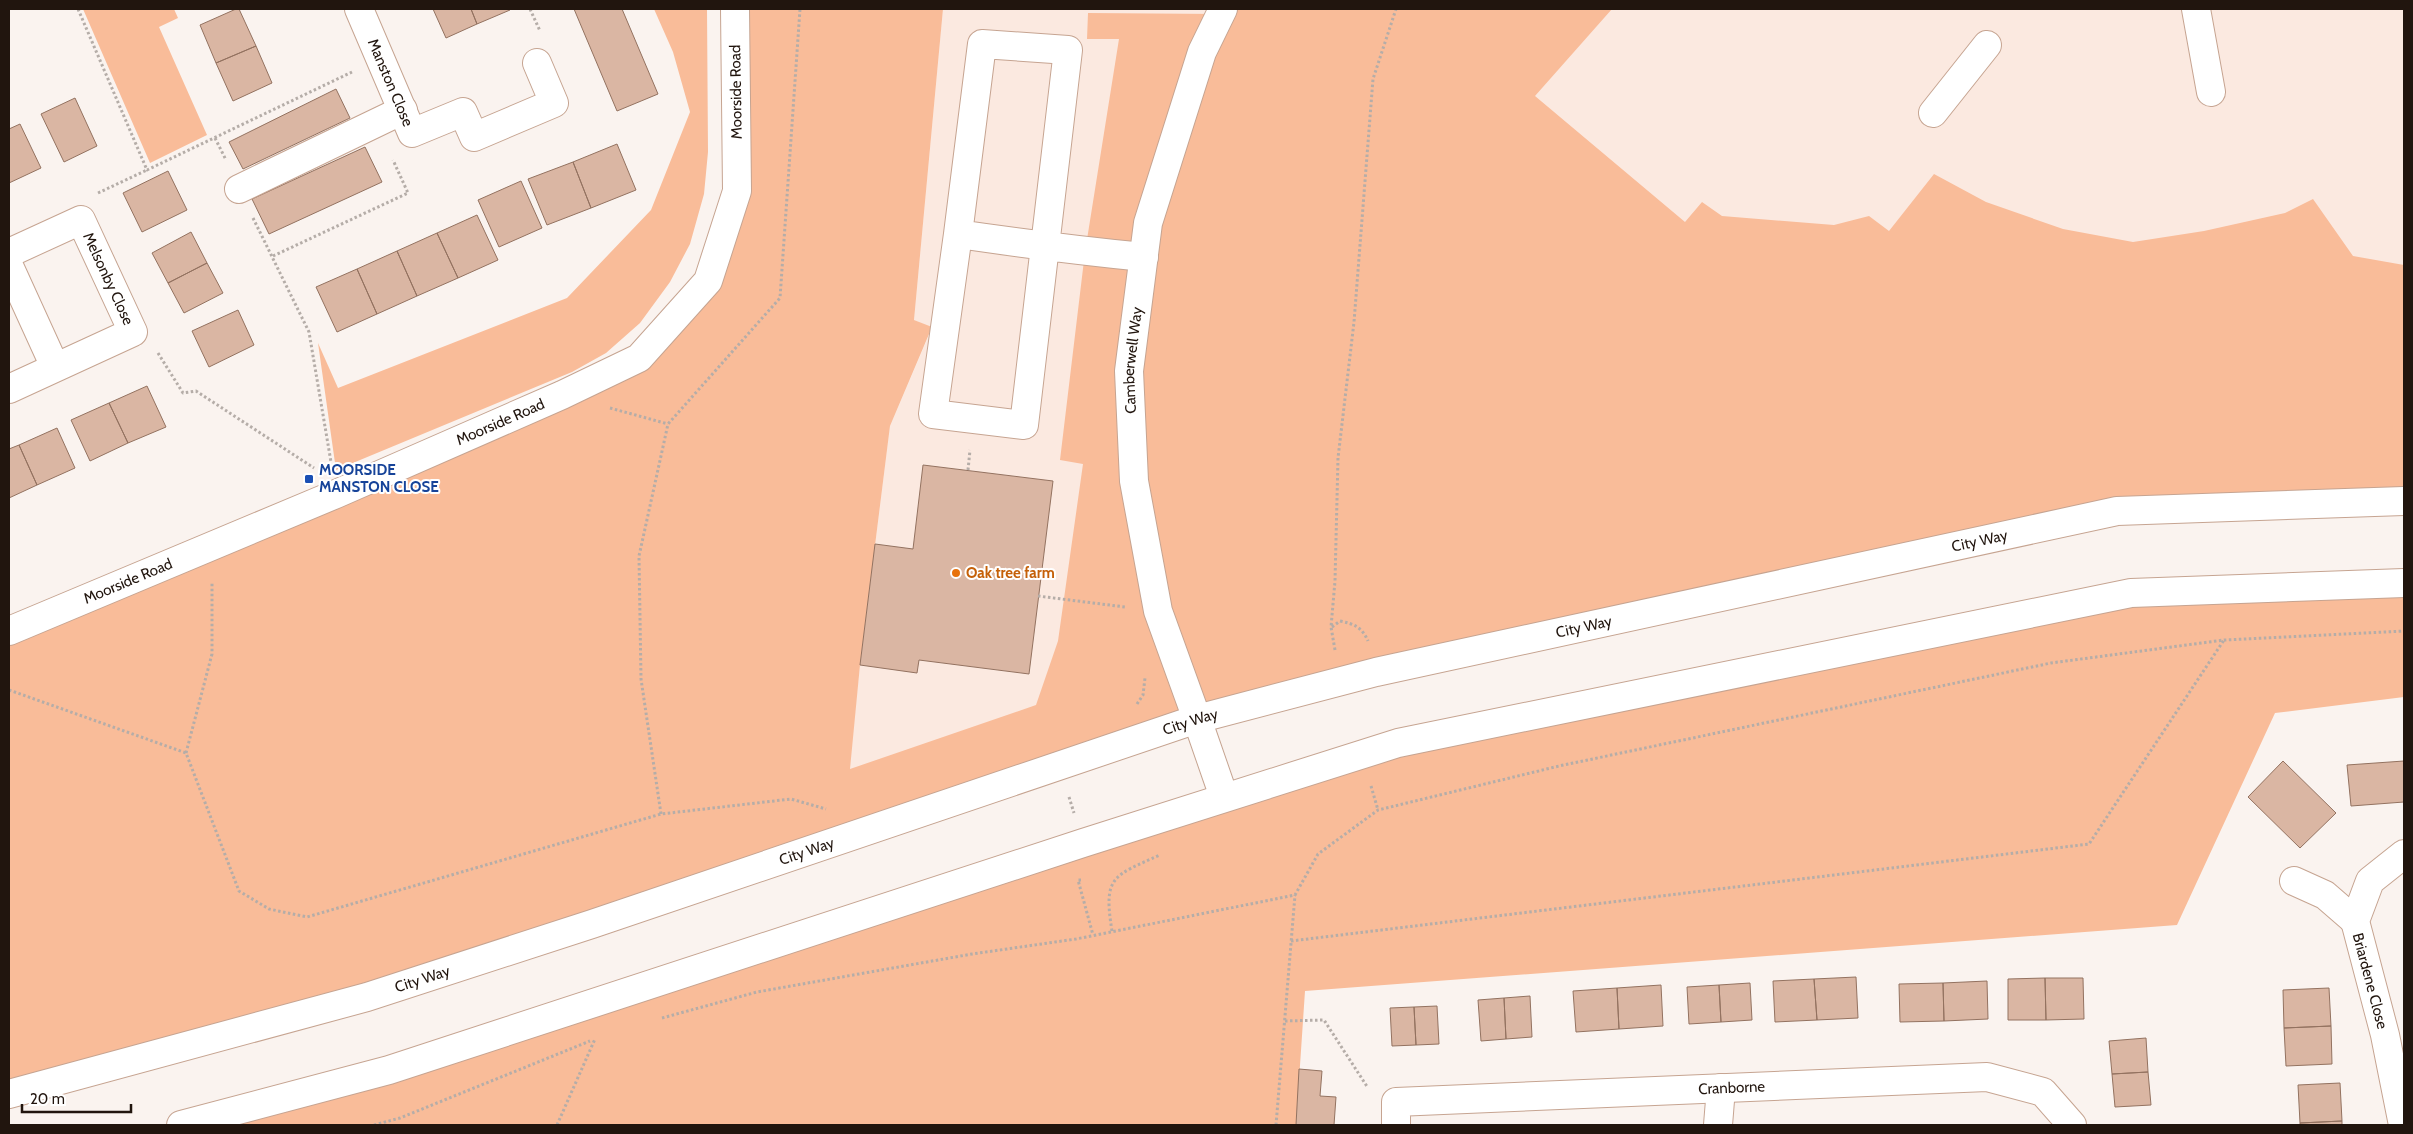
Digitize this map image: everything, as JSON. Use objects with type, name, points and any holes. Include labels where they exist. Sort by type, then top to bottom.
[{"type":"main road","name":"Manston Close","points":[[359,9],[407,122],[459,103],[474,137],[554,103],[537,62]]},
{"type":"main road","name":"Moorside Road","points":[[9,631],[212,548],[562,395],[639,358],[708,281],[737,191],[735,9]]},
{"type":"main road","name":"Camberwell Way","points":[[1222,9],[1202,52],[1148,223],[1129,370],[1134,481],[1158,611],[1224,797]]},
{"type":"main road","points":[[2196,9],[2211,92]]},
{"type":"main road","points":[[982,44],[1068,50],[1045,246],[1024,425],[933,414],[982,44]]},
{"type":"main road","points":[[1933,113],[1987,45]]},
{"type":"main road","points":[[239,189],[407,122]]},
{"type":"main road","name":"Melsonby Close","points":[[9,253],[81,220],[133,332],[9,389]]},
{"type":"main road","points":[[958,234],[1144,257]]},
{"type":"main road","points":[[9,266],[55,367]]},
{"type":"main road","name":"City Way","points":[[9,1094],[368,997],[1197,719],[1376,672],[2117,511],[2404,501]]},
{"type":"main road","points":[[181,1125],[389,1070],[1398,742],[2131,593],[2404,583]]},
{"type":"main road","name":"Briardene Close","points":[[2403,1125],[2385,1035],[2355,921],[2370,881],[2404,854]]},
{"type":"main road","points":[[2294,881],[2326,895],[2355,921]]},
{"type":"main road","name":"Cranborne","points":[[1396,1114],[1721,1088],[1987,1077],[2043,1092],[2072,1125]]},
{"type":"main road","points":[[1718,1125],[1721,1088]]},
{"type":"path","points":[[78,9],[147,170]]},
{"type":"path","points":[[661,814],[641,679],[640,556],[668,424],[780,298],[800,9]]},
{"type":"path","points":[[1334,647],[1332,627],[1338,458],[1354,322],[1374,79],[1396,9]]},
{"type":"path","points":[[81,220],[85,199],[354,71]]},
{"type":"path","points":[[272,256],[408,193],[386,145],[407,122]]},
{"type":"path","points":[[215,138],[309,332],[336,494]]},
{"type":"path","points":[[133,332],[156,349],[183,393],[196,392],[315,468],[336,494]]},
{"type":"path","points":[[562,395],[668,424]]},
{"type":"path","points":[[212,548],[212,654],[186,753],[239,891],[269,910],[307,917],[661,814],[791,800],[830,810]]},
{"type":"path","points":[[1038,596],[1158,611]]},
{"type":"path","points":[[1332,627],[1340,621],[1353,624],[1363,630],[1368,641]]},
{"type":"path","points":[[1276,1125],[1295,895],[1318,854],[1378,810],[1559,766],[2051,663],[2224,640],[2404,631]]},
{"type":"path","points":[[1291,941],[2089,844],[2224,640]]},
{"type":"path","points":[[9,690],[186,753]]},
{"type":"path","points":[[1370,784],[1378,810]]},
{"type":"path","points":[[654,1020],[757,992],[972,954],[1093,935],[1295,895]]},
{"type":"path","points":[[1085,903],[1093,935]]},
{"type":"path","points":[[1285,1021],[1324,1020],[1369,1089],[1396,1114]]},
{"type":"path","points":[[374,1125],[400,1118],[603,1036]]},
{"type":"path","points":[[558,1125],[595,1039]]},
{"type":"path","points":[[400,1118],[400,1125]]},
{"type":"shaded area","points":[[83,9],[174,9],[178,18],[159,27],[207,135],[150,163]]},
{"type":"shaded area","points":[[654,9],[707,9],[708,152],[704,194],[690,244],[670,282],[640,323],[606,353],[572,372],[336,470],[318,343],[338,388],[567,298],[651,210],[690,112],[673,52]]},
{"type":"shaded area","points":[[735,9],[943,9],[914,320],[932,327],[890,426],[860,665],[850,769],[1036,705],[1058,641],[1083,464],[1060,460],[1085,252],[1119,39],[1087,39],[1088,13],[1220,14],[1223,9],[1612,9],[1535,96],[1685,222],[1702,202],[1722,216],[1834,225],[1869,216],[1889,231],[1934,174],[1986,202],[2063,229],[2133,242],[2204,231],[2285,213],[2313,199],[2353,256],[2404,265],[2404,501],[2117,511],[1425,662],[592,924],[9,1094],[9,631],[639,358],[708,281],[737,191]]},
{"type":"shaded area","points":[[943,9],[2404,9],[2404,366],[1313,618],[849,770],[860,665],[890,426],[932,328],[914,320]]},
{"type":"shaded area","points":[[2404,583],[2404,697],[2275,713],[2177,925],[1305,991],[1296,1125],[181,1125],[1361,753],[2131,593]]},
{"type":"building","points":[[239,9],[256,46],[216,63],[200,25]]},
{"type":"building","points":[[433,9],[471,9],[477,24],[446,38]]},
{"type":"building","points":[[471,9],[509,9],[510,10],[477,24]]},
{"type":"building","points":[[574,9],[622,9],[658,94],[617,111]]},
{"type":"building","points":[[256,46],[272,83],[233,101],[216,63]]},
{"type":"building","points":[[336,89],[350,118],[243,169],[229,142]]},
{"type":"building","points":[[75,98],[97,146],[64,162],[41,114]]},
{"type":"building","points":[[20,124],[41,168],[9,183],[9,129]]},
{"type":"building","points":[[617,144],[636,190],[591,208],[573,162]]},
{"type":"building","points":[[365,147],[382,182],[269,234],[252,199]]},
{"type":"building","points":[[573,162],[591,208],[547,225],[528,179]]},
{"type":"building","points":[[168,171],[187,210],[142,232],[123,193]]},
{"type":"building","points":[[521,181],[542,228],[499,247],[478,200]]},
{"type":"building","points":[[477,215],[498,260],[458,278],[437,233]]},
{"type":"building","points":[[191,232],[207,263],[168,283],[152,253]]},
{"type":"building","points":[[437,233],[458,278],[417,296],[397,251]]},
{"type":"building","points":[[397,251],[417,296],[377,314],[357,269]]},
{"type":"building","points":[[207,263],[223,293],[184,313],[168,283]]},
{"type":"building","points":[[357,269],[377,314],[337,332],[316,287]]},
{"type":"building","points":[[238,310],[254,345],[209,367],[192,331]]},
{"type":"building","points":[[147,386],[166,427],[128,443],[109,403]]},
{"type":"building","points":[[109,403],[128,443],[90,461],[71,420]]},
{"type":"building","points":[[57,428],[75,468],[37,485],[19,445]]},
{"type":"building","points":[[19,445],[37,485],[9,498],[9,449]]},
{"type":"building","name":"Oak tree farm","points":[[923,465],[1053,481],[1029,674],[919,660],[917,673],[860,665],[875,544],[913,549]]},
{"type":"building","points":[[2283,761],[2336,813],[2300,848],[2248,797]]},
{"type":"building","points":[[2404,761],[2404,802],[2351,806],[2347,765]]},
{"type":"building","points":[[1856,977],[1858,1018],[1817,1020],[1814,979]]},
{"type":"building","points":[[2045,978],[2046,1020],[2008,1020],[2008,979]]},
{"type":"building","points":[[2045,978],[2083,978],[2084,1019],[2046,1020]]},
{"type":"building","points":[[1814,979],[1817,1020],[1775,1022],[1773,981]]},
{"type":"building","points":[[1987,981],[1988,1019],[1944,1021],[1943,983]]},
{"type":"building","points":[[1750,983],[1752,1020],[1721,1022],[1719,985]]},
{"type":"building","points":[[1943,983],[1944,1021],[1900,1022],[1899,984]]},
{"type":"building","points":[[1661,985],[1663,1026],[1619,1029],[1617,988]]},
{"type":"building","points":[[1719,985],[1721,1022],[1689,1024],[1687,987]]},
{"type":"building","points":[[1617,988],[1619,1029],[1576,1032],[1573,991]]},
{"type":"building","points":[[2329,988],[2331,1026],[2284,1028],[2283,990]]},
{"type":"building","points":[[1530,996],[1532,1037],[1506,1039],[1504,998]]},
{"type":"building","points":[[1504,998],[1506,1039],[1481,1041],[1478,1000]]},
{"type":"building","points":[[1437,1006],[1439,1044],[1416,1045],[1414,1007]]},
{"type":"building","points":[[1414,1007],[1416,1045],[1392,1046],[1390,1008]]},
{"type":"building","points":[[2331,1026],[2332,1064],[2286,1066],[2284,1028]]},
{"type":"building","points":[[2146,1038],[2148,1072],[2112,1074],[2109,1041]]},
{"type":"building","points":[[1299,1069],[1322,1071],[1320,1096],[1336,1097],[1334,1125],[1296,1125]]},
{"type":"building","points":[[2148,1072],[2151,1105],[2115,1107],[2112,1074]]},
{"type":"building","points":[[2340,1083],[2342,1121],[2300,1123],[2298,1085]]},
{"type":"building","points":[[2342,1121],[2342,1125],[2300,1125],[2300,1123]]},
{"type":"place","name":"MOORSIDE MANSTON CLOSE","points":[[309,479]]},
{"type":"place","name":"Oak tree farm","points":[[956,573]]}]
